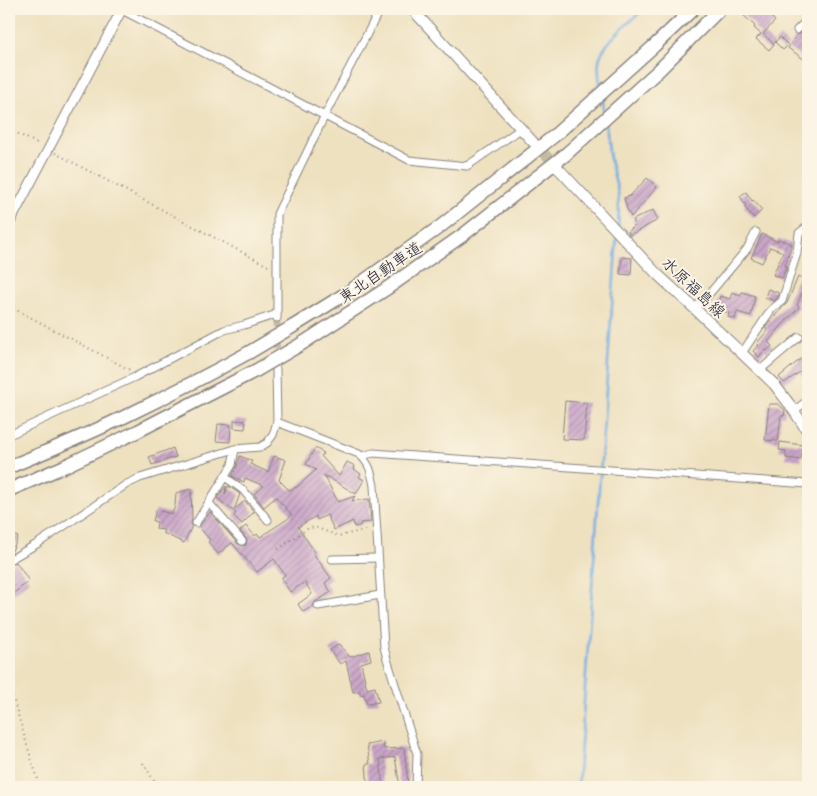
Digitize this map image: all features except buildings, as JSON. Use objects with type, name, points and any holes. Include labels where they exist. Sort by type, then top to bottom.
[{"type":"highway","name":"東北自動車道","points":[[9,467],[131,414],[194,382],[248,353],[347,292],[441,226],[554,136],[693,9]]},
{"type":"highway","name":"東北自動車道","points":[[9,490],[63,467],[138,431],[257,370],[386,289],[463,235],[565,155],[659,70],[720,9]]},
{"type":"main road","points":[[412,9],[533,142]]},
{"type":"main road","name":"水原福島線","points":[[557,167],[657,274],[774,384],[808,432]]},
{"type":"street","points":[[9,224],[121,9],[409,160],[467,166],[522,128]]},
{"type":"street","points":[[9,435],[135,377],[224,330],[277,316],[277,214],[324,115],[380,9]]},
{"type":"street","points":[[797,30],[808,19]]},
{"type":"street","points":[[742,353],[771,310],[782,301],[797,253],[799,233],[808,226]]},
{"type":"street","points":[[694,308],[704,300],[746,249],[756,232]]},
{"type":"street","points":[[760,370],[799,337]]},
{"type":"street","points":[[9,560],[37,544],[127,484],[140,478],[235,450],[260,447],[267,443],[273,435],[277,422],[276,369]]},
{"type":"street","points":[[794,411],[808,400]]},
{"type":"street","points":[[277,422],[359,454],[370,468],[374,486],[384,647],[386,659],[417,754],[416,787]]},
{"type":"street","points":[[196,523],[232,465],[235,450]]},
{"type":"street","points":[[364,458],[365,455],[373,453],[808,484]]},
{"type":"street","points":[[225,477],[243,490],[268,520]]},
{"type":"street","points":[[209,502],[242,541]]},
{"type":"street","points":[[332,559],[378,558]]},
{"type":"street","points":[[318,606],[380,596]]},
{"type":"path","points":[[9,129],[277,271]]},
{"type":"path","points":[[9,306],[131,370],[135,377]]},
{"type":"path","points":[[278,549],[307,529],[314,527],[338,536],[376,527]]},
{"type":"path","points":[[9,677],[11,691],[34,770],[41,787]]},
{"type":"path","points":[[144,763],[158,787]]},
{"type":"waterway","points":[[601,89],[598,68],[601,54],[617,33],[644,9]]},
{"type":"waterway","points":[[603,99],[604,113]]},
{"type":"waterway","points":[[606,124],[610,160],[618,192],[618,227]]},
{"type":"waterway","points":[[578,787],[617,235]]},
{"type":"tunnel","points":[[534,142],[557,167]]},
{"type":"tunnel","points":[[276,359],[277,318]]}]
